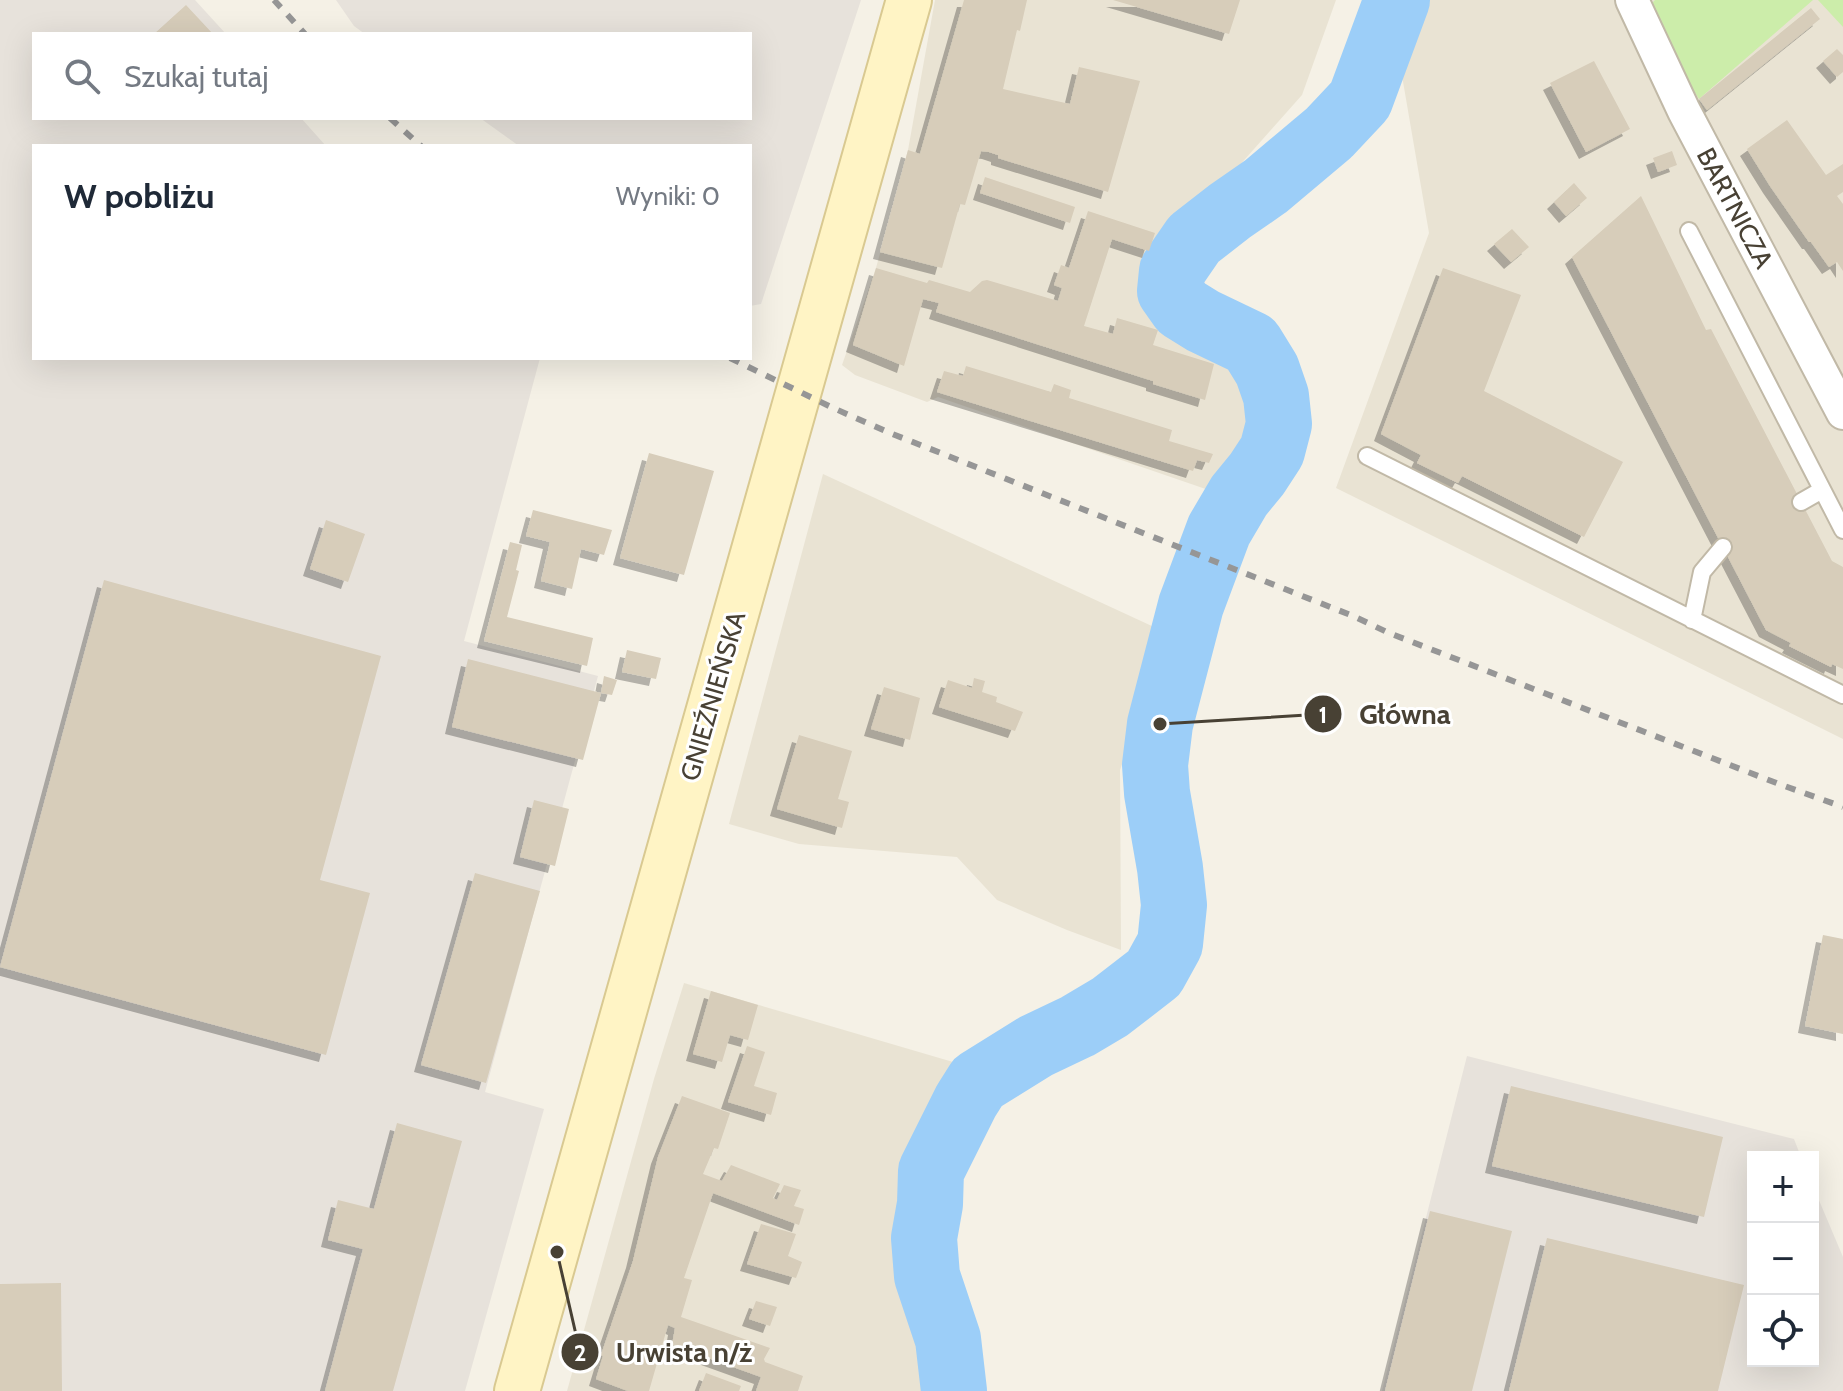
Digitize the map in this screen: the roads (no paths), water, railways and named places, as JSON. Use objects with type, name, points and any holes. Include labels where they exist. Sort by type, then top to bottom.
[{"type":"street","name":"GNIEŹNIEŃSKA","points":[[517,1391],[909,0]]},
{"type":"street","name":"BARTNICZA","points":[[1632,0],[1684,111],[1843,413]]},
{"type":"lane","points":[[1689,231],[1843,530]]},
{"type":"lane","points":[[1367,456],[1843,695]]},
{"type":"lane","points":[[1801,502],[1822,490]]},
{"type":"lane","points":[[1692,620],[1702,572],[1723,547]]},
{"type":"waterway","points":[[954,1391],[948,1339],[927,1276],[924,1238],[930,1204],[931,1171],[978,1082],[1036,1046],[1110,1007],[1154,973],[1170,944],[1174,905],[1155,765],[1160,724],[1191,605],[1219,530],[1272,451],[1279,424],[1276,396],[1267,370],[1251,344],[1182,308],[1170,291],[1172,271],[1194,239],[1266,186],[1329,133],[1360,100],[1397,0]]},
{"type":"railway","points":[[274,0],[303,32]]},
{"type":"railway","points":[[392,120],[419,144]]},
{"type":"railway","points":[[734,360],[890,433],[1389,633],[1843,807]]},
{"type":"place","name":"Główna","points":[[1160,724]]},
{"type":"place","name":"Urwista n/ż","points":[[557,1252]]}]
